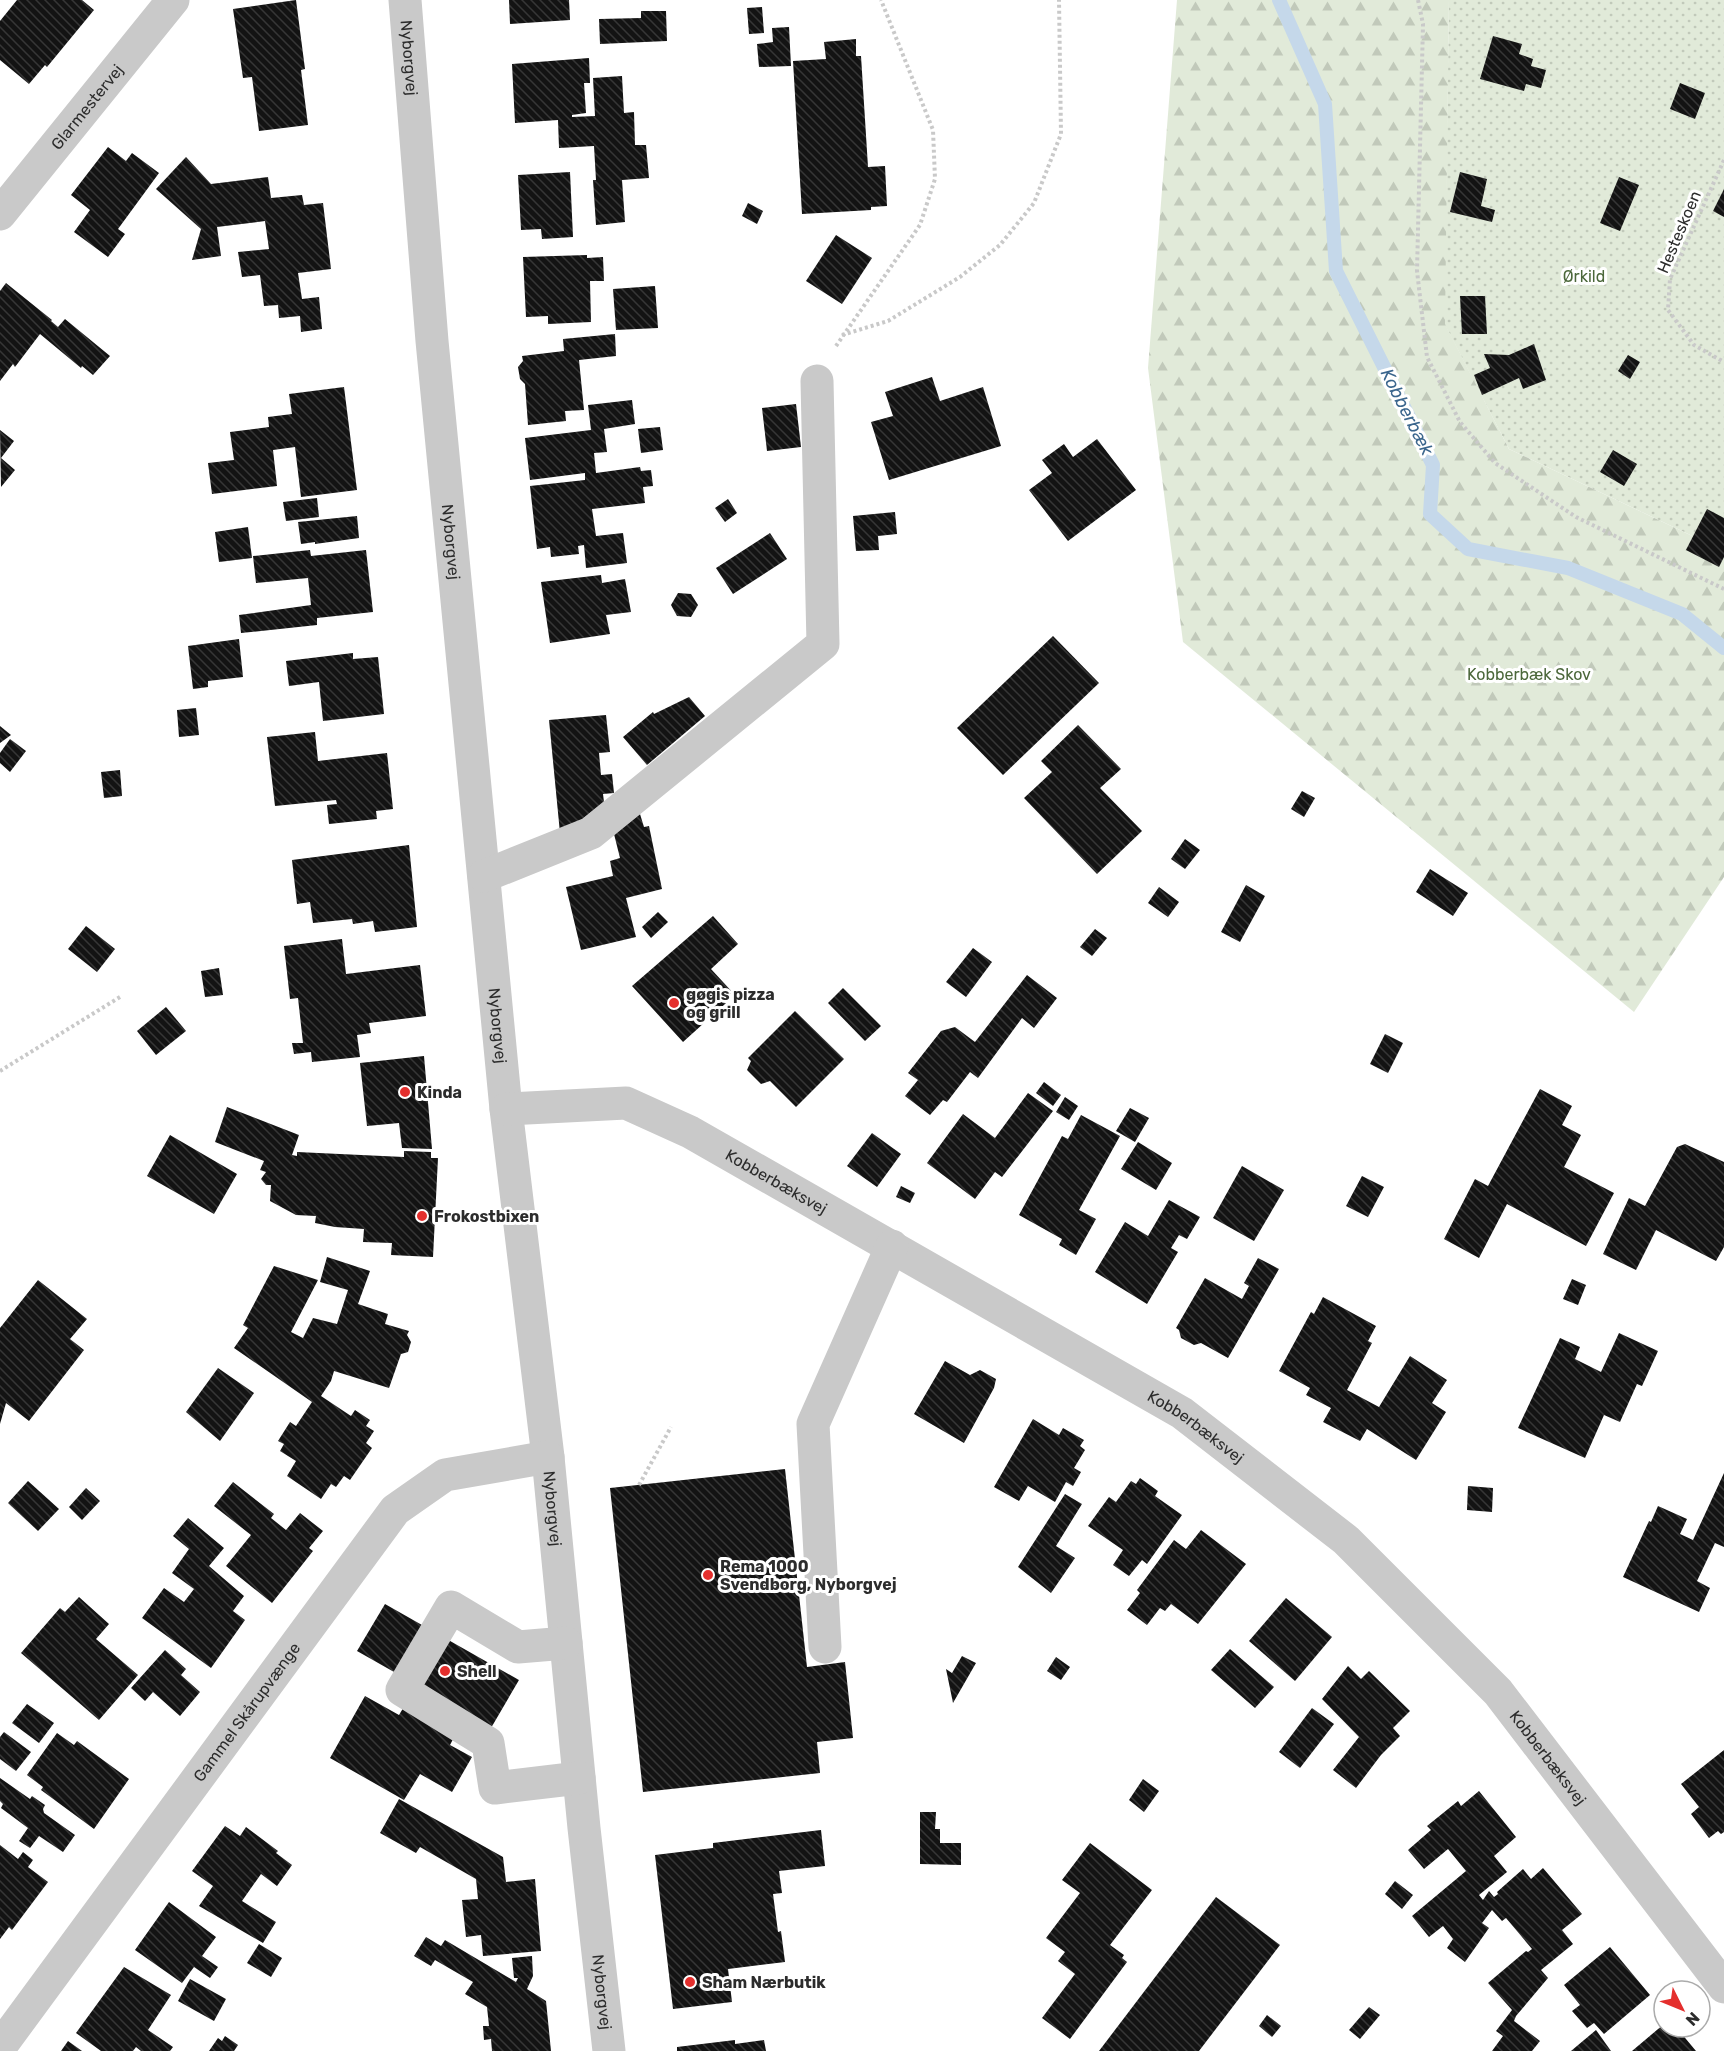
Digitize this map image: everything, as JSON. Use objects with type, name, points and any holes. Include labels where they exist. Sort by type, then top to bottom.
[{"type":"street","name":"Glarmestervej","points":[[0,214],[173,0]]},
{"type":"street","name":"Nyborgvej","points":[[405,0],[432,341],[506,1109],[548,1457],[579,1778],[609,2051]]},
{"type":"street","points":[[484,876],[591,833],[823,644],[818,381]]},
{"type":"street","name":"Kobberbæksvej","points":[[506,1109],[626,1103],[690,1132],[1182,1413],[1346,1540],[1498,1692],[1724,1988]]},
{"type":"street","points":[[825,1647],[813,1424],[892,1246]]},
{"type":"street","name":"Gammel Skårupvænge","points":[[0,2047],[395,1510],[445,1475],[548,1457]]},
{"type":"street","points":[[566,1643],[518,1647],[451,1607],[402,1690],[488,1743],[495,1788],[579,1778]]},
{"type":"path","points":[[818,381],[842,335],[920,225],[935,179],[933,130],[881,0]]},
{"type":"path","points":[[842,335],[888,321],[960,277],[1000,245],[1034,203],[1061,134],[1059,0]]},
{"type":"path","points":[[1418,0],[1423,24],[1417,271],[1427,357],[1460,422],[1495,463],[1576,517],[1724,588]]},
{"type":"path","name":"Hesteskoen","points":[[1724,160],[1670,279],[1668,310],[1694,345],[1724,362]]},
{"type":"path","points":[[0,1071],[120,997]]},
{"type":"path","points":[[639,1485],[671,1427]]},
{"type":"green space","name":"Kobberbæk Skov","points":[[1177,0],[1449,0],[1445,324],[1509,449],[1724,551],[1724,877],[1634,1012],[1183,642],[1148,368]]},
{"type":"green space","name":"Ørkild","points":[[1449,0],[1724,0],[1724,551],[1509,449],[1444,323]]},
{"type":"building","points":[[17,0],[82,0],[94,10],[47,67],[45,65],[29,84],[0,60],[0,21]]},
{"type":"building","points":[[296,0],[305,69],[301,70],[308,125],[259,131],[252,77],[243,78],[233,9]]},
{"type":"building","points":[[509,0],[569,0],[570,20],[510,24]]},
{"type":"building","points":[[762,7],[764,33],[749,34],[747,8]]},
{"type":"building","points":[[641,11],[666,11],[667,41],[600,44],[599,19],[641,18]]},
{"type":"building","points":[[789,27],[791,66],[759,67],[757,44],[773,42],[772,28]]},
{"type":"building","points":[[1493,36],[1522,44],[1519,54],[1533,59],[1531,66],[1546,70],[1541,88],[1526,84],[1524,91],[1480,79]]},
{"type":"building","points":[[856,39],[856,56],[861,56],[868,167],[885,166],[887,206],[871,207],[871,210],[802,214],[793,61],[826,59],[824,42]]},
{"type":"building","points":[[589,58],[590,83],[584,83],[586,113],[572,115],[572,117],[595,116],[593,78],[622,76],[624,113],[634,112],[635,145],[646,145],[649,178],[622,180],[625,222],[596,225],[593,180],[596,180],[594,146],[559,148],[558,120],[515,123],[512,64]]},
{"type":"building","points":[[1680,83],[1705,93],[1695,119],[1670,109]]},
{"type":"building","points":[[108,147],[126,161],[132,153],[159,173],[118,229],[125,234],[108,257],[74,232],[90,210],[71,195]]},
{"type":"building","points":[[186,157],[211,184],[268,177],[271,198],[302,195],[304,205],[323,203],[331,269],[298,273],[302,299],[319,297],[322,329],[301,332],[300,316],[279,318],[278,305],[264,306],[260,275],[242,277],[238,252],[269,249],[265,221],[217,227],[221,256],[192,260],[201,229],[156,189]]},
{"type":"building","points":[[570,172],[573,237],[542,239],[541,229],[521,230],[518,175]]},
{"type":"building","points":[[1460,172],[1487,179],[1481,206],[1495,210],[1492,222],[1450,212]]},
{"type":"building","points":[[1619,177],[1639,185],[1620,231],[1600,223]]},
{"type":"building","points":[[1724,189],[1724,217],[1713,211]]},
{"type":"building","points":[[748,203],[763,211],[757,224],[742,216]]},
{"type":"building","points":[[836,235],[872,258],[842,304],[806,281]]},
{"type":"building","points":[[587,255],[587,258],[603,257],[604,281],[590,281],[591,322],[548,324],[548,316],[526,317],[523,257]]},
{"type":"building","points":[[6,283],[58,327],[65,319],[110,356],[93,375],[82,366],[81,368],[40,334],[15,367],[13,364],[0,381],[0,291]]},
{"type":"building","points":[[655,286],[658,328],[616,330],[613,289]]},
{"type":"building","points":[[1460,296],[1485,296],[1487,334],[1462,334]]},
{"type":"building","points":[[615,334],[616,356],[579,360],[584,410],[565,411],[566,421],[528,425],[525,384],[520,379],[518,367],[523,361],[522,356],[564,351],[563,339]]},
{"type":"building","points":[[1534,344],[1546,380],[1523,389],[1519,378],[1482,395],[1474,375],[1490,368],[1484,354],[1509,355]]},
{"type":"building","points":[[1628,355],[1640,362],[1630,379],[1618,371]]},
{"type":"building","points":[[932,377],[940,401],[983,387],[1001,446],[889,480],[871,422],[893,416],[885,392]]},
{"type":"building","points":[[344,387],[357,490],[301,497],[295,447],[273,450],[277,486],[212,494],[208,463],[234,460],[230,432],[269,427],[268,417],[292,414],[289,394]]},
{"type":"building","points":[[632,400],[635,424],[604,429],[607,452],[594,453],[596,473],[640,467],[641,471],[651,470],[653,486],[643,487],[645,503],[592,509],[596,536],[623,533],[627,563],[586,568],[584,545],[578,546],[579,554],[551,557],[550,547],[537,549],[530,486],[585,480],[585,473],[530,480],[525,438],[591,430],[588,405]]},
{"type":"building","points":[[796,404],[801,447],[767,451],[762,408]]},
{"type":"building","points":[[660,427],[663,450],[641,453],[638,429]]},
{"type":"building","points":[[0,430],[14,441],[1,458],[15,470],[1,487]]},
{"type":"building","points":[[1097,439],[1136,490],[1068,541],[1029,490],[1052,473],[1042,460],[1064,444],[1073,457]]},
{"type":"building","points":[[1613,450],[1637,464],[1624,486],[1600,472]]},
{"type":"building","points":[[317,498],[319,517],[286,521],[283,502]]},
{"type":"building","points":[[728,499],[737,513],[725,522],[715,508]]},
{"type":"building","points":[[1707,509],[1724,518],[1724,557],[1719,567],[1686,550]]},
{"type":"building","points":[[895,512],[897,534],[878,536],[879,550],[856,551],[853,516]]},
{"type":"building","points":[[357,516],[359,538],[301,544],[298,522]]},
{"type":"building","points":[[248,527],[252,558],[219,562],[215,532]]},
{"type":"building","points":[[770,533],[787,559],[733,594],[716,568]]},
{"type":"building","points":[[310,550],[311,556],[366,550],[373,612],[317,618],[317,625],[241,633],[239,615],[311,605],[308,578],[256,583],[253,556]]},
{"type":"building","points":[[601,575],[602,583],[625,579],[631,612],[606,615],[610,634],[550,643],[541,582]]},
{"type":"building","points":[[678,593],[691,594],[698,605],[691,617],[677,616],[671,605]]},
{"type":"building","points":[[1053,636],[1099,683],[1003,775],[957,728]]},
{"type":"building","points":[[239,639],[243,677],[208,681],[208,687],[193,689],[188,646]]},
{"type":"building","points":[[353,653],[353,659],[378,657],[384,714],[323,721],[319,682],[289,686],[286,661]]},
{"type":"building","points":[[689,697],[705,716],[647,765],[623,737],[653,712],[654,714]]},
{"type":"building","points":[[196,708],[199,735],[179,737],[177,710]]},
{"type":"building","points":[[606,715],[610,752],[599,753],[601,775],[612,774],[614,793],[603,794],[604,802],[566,832],[560,833],[549,720]]},
{"type":"building","points":[[1078,725],[1121,769],[1100,788],[1142,831],[1097,874],[1024,798],[1052,772],[1041,761]]},
{"type":"building","points":[[0,726],[11,735],[0,743]]},
{"type":"building","points":[[315,732],[318,761],[387,753],[393,809],[376,811],[377,819],[329,824],[327,805],[337,804],[336,800],[275,806],[267,737]]},
{"type":"building","points":[[10,739],[26,751],[10,772],[0,763],[0,753]]},
{"type":"building","points":[[120,770],[122,796],[104,798],[101,772]]},
{"type":"building","points":[[1302,791],[1315,798],[1304,817],[1291,809]]},
{"type":"building","points":[[640,814],[644,827],[649,826],[662,889],[626,898],[636,937],[581,950],[566,887],[613,876],[610,861],[620,858],[614,834]]},
{"type":"building","points":[[1185,839],[1200,850],[1185,869],[1171,859]]},
{"type":"building","points":[[409,845],[417,927],[375,932],[373,921],[353,924],[352,919],[313,923],[310,902],[297,904],[292,860]]},
{"type":"building","points":[[1430,869],[1468,893],[1453,916],[1416,892]]},
{"type":"building","points":[[1246,885],[1265,896],[1240,942],[1221,932]]},
{"type":"building","points":[[1159,887],[1179,902],[1168,917],[1148,903]]},
{"type":"building","points":[[658,912],[668,922],[651,938],[642,927]]},
{"type":"building","points":[[713,916],[738,944],[711,969],[735,995],[683,1042],[632,986]]},
{"type":"building","points":[[86,926],[115,949],[97,972],[68,949]]},
{"type":"building","points":[[1095,929],[1107,938],[1092,956],[1080,947]]},
{"type":"building","points":[[342,939],[346,974],[420,965],[426,1016],[369,1023],[371,1033],[357,1035],[360,1057],[312,1062],[311,1052],[294,1054],[292,1043],[303,1043],[298,998],[290,999],[284,946]]},
{"type":"building","points":[[973,948],[992,962],[966,997],[946,982]]},
{"type":"building","points":[[219,968],[223,995],[205,997],[201,971]]},
{"type":"building","points":[[1027,975],[1057,998],[1034,1028],[1022,1018],[978,1078],[970,1072],[947,1102],[943,1100],[930,1115],[905,1096],[918,1080],[908,1073],[941,1031],[955,1027],[975,1042]]},
{"type":"building","points":[[843,988],[881,1026],[865,1041],[828,1003]]},
{"type":"building","points":[[166,1007],[186,1031],[156,1055],[137,1031]]},
{"type":"building","points":[[795,1011],[844,1059],[796,1107],[770,1081],[761,1084],[747,1070],[751,1061],[748,1058]]},
{"type":"building","points":[[1385,1034],[1403,1043],[1388,1073],[1370,1064]]},
{"type":"building","points":[[424,1056],[432,1149],[402,1148],[399,1123],[367,1126],[360,1063]]},
{"type":"building","points":[[1044,1082],[1061,1095],[1053,1106],[1036,1093]]},
{"type":"building","points":[[1540,1089],[1572,1106],[1562,1125],[1581,1135],[1564,1167],[1614,1193],[1586,1246],[1507,1204],[1479,1258],[1444,1239],[1475,1179],[1488,1186]]},
{"type":"building","points":[[1028,1093],[1053,1111],[1002,1177],[995,1172],[975,1199],[927,1163],[963,1114],[995,1138]]},
{"type":"building","points":[[1065,1097],[1078,1106],[1069,1120],[1056,1112]]},
{"type":"building","points":[[227,1107],[299,1135],[292,1155],[297,1156],[297,1152],[404,1157],[404,1151],[431,1152],[431,1158],[438,1158],[433,1257],[391,1255],[392,1243],[363,1242],[364,1229],[315,1223],[316,1216],[296,1215],[270,1201],[271,1185],[266,1185],[261,1179],[266,1172],[260,1170],[264,1161],[215,1142]]},
{"type":"building","points":[[1130,1108],[1149,1118],[1135,1142],[1116,1131]]},
{"type":"building","points":[[1081,1115],[1120,1136],[1079,1210],[1096,1219],[1076,1255],[1059,1245],[1062,1239],[1019,1215],[1062,1136],[1068,1139]]},
{"type":"building","points":[[872,1133],[901,1154],[877,1187],[847,1166]]},
{"type":"building","points":[[170,1135],[237,1174],[214,1214],[147,1176]]},
{"type":"building","points":[[1138,1142],[1172,1163],[1156,1190],[1121,1169]]},
{"type":"building","points":[[1685,1144],[1724,1162],[1724,1247],[1716,1261],[1656,1230],[1636,1270],[1603,1254],[1629,1198],[1645,1206],[1677,1147]]},
{"type":"building","points":[[1242,1166],[1284,1190],[1254,1241],[1213,1218]]},
{"type":"building","points":[[1362,1176],[1384,1187],[1368,1217],[1346,1206]]},
{"type":"building","points":[[901,1186],[915,1193],[910,1203],[896,1197]]},
{"type":"building","points":[[1169,1200],[1200,1217],[1187,1239],[1179,1235],[1171,1248],[1178,1252],[1147,1304],[1095,1272],[1125,1222],[1148,1236]]},
{"type":"building","points":[[327,1257],[370,1271],[358,1304],[388,1314],[385,1324],[409,1331],[407,1335],[411,1342],[408,1352],[401,1354],[389,1388],[334,1371],[331,1381],[321,1396],[351,1416],[355,1410],[370,1420],[366,1426],[374,1431],[366,1443],[372,1448],[350,1480],[344,1476],[336,1487],[331,1484],[321,1499],[287,1476],[296,1461],[280,1451],[284,1444],[278,1441],[290,1422],[296,1426],[312,1402],[234,1348],[248,1328],[243,1325],[274,1266],[318,1280],[291,1332],[303,1338],[313,1318],[337,1324],[348,1290],[320,1282]]},
{"type":"building","points":[[1258,1258],[1279,1269],[1228,1358],[1201,1343],[1194,1345],[1181,1338],[1176,1328],[1205,1278],[1242,1299],[1249,1286],[1244,1283]]},
{"type":"building","points":[[1572,1279],[1586,1285],[1578,1305],[1563,1299]]},
{"type":"building","points":[[38,1280],[87,1319],[70,1339],[84,1350],[29,1421],[6,1403],[0,1424],[0,1328]]},
{"type":"building","points":[[1323,1297],[1376,1326],[1368,1341],[1372,1343],[1347,1390],[1379,1407],[1410,1356],[1447,1380],[1432,1403],[1446,1412],[1416,1460],[1367,1429],[1360,1441],[1323,1422],[1331,1408],[1306,1395],[1310,1388],[1279,1371],[1311,1312],[1314,1314]]},
{"type":"building","points":[[1619,1333],[1658,1351],[1642,1386],[1637,1384],[1620,1422],[1604,1415],[1585,1458],[1518,1428],[1560,1338],[1580,1347],[1575,1359],[1601,1372]]},
{"type":"building","points":[[945,1361],[970,1375],[980,1370],[996,1379],[994,1388],[964,1443],[914,1414]]},
{"type":"building","points":[[218,1368],[254,1393],[220,1441],[186,1412]]},
{"type":"building","points":[[1033,1419],[1059,1435],[1063,1428],[1084,1440],[1080,1446],[1085,1450],[1074,1468],[1081,1472],[1073,1486],[1066,1482],[1055,1502],[1028,1486],[1019,1501],[994,1487]]},
{"type":"building","name":"Rema 1000 Svendborg, Nyborgvej","points":[[785,1469],[807,1667],[845,1662],[853,1738],[817,1742],[820,1773],[643,1792],[610,1488]]},
{"type":"building","points":[[1724,1473],[1724,1547],[1715,1543],[1697,1581],[1710,1588],[1699,1612],[1623,1577],[1658,1506],[1687,1519],[1680,1534],[1693,1540]]},
{"type":"building","points":[[1140,1478],[1158,1491],[1155,1496],[1182,1515],[1147,1564],[1142,1560],[1129,1576],[1113,1565],[1123,1550],[1088,1526],[1109,1497],[1116,1502],[1131,1481],[1136,1484]]},
{"type":"building","points":[[28,1481],[59,1509],[38,1531],[8,1503]]},
{"type":"building","points":[[233,1482],[274,1514],[271,1518],[286,1530],[300,1513],[323,1531],[309,1548],[313,1551],[272,1603],[226,1566],[251,1535],[214,1506]]},
{"type":"building","points":[[1468,1486],[1493,1488],[1492,1512],[1467,1510]]},
{"type":"building","points":[[86,1488],[100,1501],[82,1520],[69,1507]]},
{"type":"building","points":[[1065,1494],[1082,1504],[1056,1546],[1075,1558],[1051,1593],[1018,1567]]},
{"type":"building","points":[[188,1518],[224,1548],[209,1566],[244,1596],[233,1611],[245,1620],[211,1668],[142,1618],[164,1588],[184,1602],[194,1589],[172,1573],[189,1549],[173,1536]]},
{"type":"building","points":[[1201,1530],[1246,1564],[1198,1624],[1171,1604],[1165,1611],[1160,1608],[1147,1625],[1127,1610],[1140,1593],[1137,1590],[1174,1540],[1186,1549]]},
{"type":"building","points":[[79,1597],[109,1624],[96,1639],[138,1675],[99,1720],[21,1653],[60,1608],[65,1612]]},
{"type":"building","points":[[1286,1598],[1332,1637],[1295,1681],[1249,1641]]},
{"type":"building","points":[[385,1604],[519,1680],[491,1728],[466,1714],[450,1745],[472,1757],[452,1792],[420,1774],[404,1800],[330,1758],[365,1696],[399,1715],[417,1685],[357,1651]]},
{"type":"building","points":[[1230,1649],[1274,1687],[1255,1708],[1211,1670]]},
{"type":"building","points":[[165,1650],[186,1669],[181,1675],[200,1692],[180,1716],[153,1692],[145,1701],[131,1688]]},
{"type":"building","points":[[962,1656],[976,1663],[953,1703],[946,1669],[952,1673]]},
{"type":"building","points":[[1056,1657],[1070,1667],[1061,1680],[1047,1671]]},
{"type":"building","points":[[1348,1666],[1361,1679],[1369,1671],[1410,1711],[1393,1728],[1400,1736],[1381,1755],[1356,1788],[1333,1770],[1359,1737],[1322,1699]]},
{"type":"building","points":[[27,1704],[54,1723],[39,1743],[12,1723]]},
{"type":"building","points":[[1312,1708],[1334,1724],[1300,1768],[1279,1752]]},
{"type":"building","points":[[4,1732],[31,1752],[16,1771],[0,1759],[0,1737]]},
{"type":"building","points":[[57,1733],[74,1745],[77,1741],[129,1779],[94,1829],[41,1790],[43,1787],[27,1775]]},
{"type":"building","points":[[1724,1750],[1724,1832],[1721,1834],[1718,1831],[1709,1838],[1691,1814],[1699,1807],[1681,1784]]},
{"type":"building","points":[[0,1778],[30,1799],[32,1796],[45,1805],[44,1813],[75,1835],[63,1852],[39,1836],[30,1848],[19,1841],[28,1828],[1,1808],[3,1804],[0,1801]]},
{"type":"building","points":[[1143,1779],[1159,1791],[1144,1812],[1129,1800]]},
{"type":"building","points":[[1479,1791],[1516,1837],[1494,1856],[1507,1872],[1479,1895],[1483,1900],[1489,1891],[1494,1897],[1498,1894],[1497,1892],[1523,1869],[1531,1879],[1543,1868],[1582,1914],[1562,1930],[1573,1944],[1541,1970],[1548,1978],[1514,2021],[1540,2041],[1532,2051],[1492,2051],[1503,2036],[1496,2031],[1512,2010],[1488,1983],[1526,1951],[1532,1949],[1506,1918],[1502,1921],[1492,1910],[1482,1923],[1489,1928],[1465,1962],[1447,1948],[1453,1939],[1443,1926],[1429,1937],[1412,1916],[1466,1871],[1448,1849],[1424,1869],[1408,1850],[1431,1830],[1427,1826],[1458,1801],[1461,1806]]},
{"type":"building","points":[[399,1799],[503,1857],[506,1882],[535,1879],[541,1951],[483,1956],[481,1935],[466,1937],[462,1900],[478,1899],[476,1879],[420,1847],[416,1853],[380,1833]]},
{"type":"building","points":[[920,1812],[936,1812],[935,1829],[940,1829],[940,1843],[961,1843],[961,1865],[920,1864]]},
{"type":"building","points":[[225,1826],[240,1836],[246,1827],[278,1851],[276,1853],[292,1865],[277,1886],[261,1874],[242,1901],[276,1922],[263,1943],[199,1906],[213,1886],[192,1871]]},
{"type":"building","points":[[821,1830],[825,1866],[779,1871],[782,1893],[773,1894],[785,1962],[728,1969],[732,2002],[673,2009],[655,1855],[713,1848],[713,1843]]},
{"type":"building","points":[[1090,1843],[1152,1890],[1110,1945],[1124,1955],[1122,1958],[1127,1962],[1070,2039],[1042,2018],[1075,1974],[1058,1961],[1065,1952],[1046,1938],[1080,1893],[1062,1880]]},
{"type":"building","points":[[0,1845],[18,1859],[23,1852],[33,1860],[28,1867],[48,1882],[12,1930],[9,1927],[0,1939]]},
{"type":"building","points":[[1395,1881],[1413,1895],[1402,1909],[1385,1894]]},
{"type":"building","points":[[1216,1897],[1280,1945],[1199,2051],[1099,2051]]},
{"type":"building","points":[[169,1902],[216,1937],[202,1956],[218,1967],[210,1978],[194,1967],[182,1983],[135,1950]]},
{"type":"building","points":[[426,1937],[441,1946],[445,1940],[516,1982],[518,1978],[514,1978],[512,1958],[532,1956],[533,1976],[527,1989],[546,2001],[551,2051],[492,2051],[491,2039],[484,2040],[483,2026],[489,2026],[487,2007],[465,1994],[473,1982],[435,1960],[431,1966],[414,1956]]},
{"type":"building","points":[[259,1944],[282,1958],[271,1977],[247,1963]]},
{"type":"building","points":[[1610,1947],[1650,1995],[1604,2034],[1594,2023],[1587,2028],[1572,2011],[1580,2005],[1564,1985]]},
{"type":"building","points":[[124,1967],[171,1995],[148,2030],[173,2047],[170,2051],[141,2051],[136,2047],[133,2051],[101,2051],[76,2033]]},
{"type":"building","points":[[190,1979],[226,1999],[214,2021],[178,2001]]},
{"type":"building","points":[[1369,2007],[1380,2015],[1360,2039],[1349,2030]]},
{"type":"building","points":[[1267,2015],[1281,2026],[1272,2037],[1259,2026]]},
{"type":"building","points":[[1596,2030],[1611,2051],[1571,2051]]},
{"type":"building","points":[[1652,2034],[1652,2039],[1686,2039],[1696,2051],[1632,2051]]},
{"type":"building","points":[[225,2036],[238,2045],[234,2051],[209,2051],[218,2038],[222,2041]]},
{"type":"building","points":[[735,2040],[735,2044],[764,2040],[766,2051],[677,2051],[677,2047]]},
{"type":"building","points":[[68,2041],[82,2051],[61,2051]]},
{"type":"waterway","name":"Kobberbæk","points":[[1279,0],[1325,104],[1336,271],[1433,465],[1430,514],[1468,549],[1568,568],[1682,614],[1724,648]]},
{"type":"place","name":"gøgis pizza og grill","points":[[674,1003]]},
{"type":"place","name":"Kinda","points":[[405,1092]]},
{"type":"place","name":"Frokostbixen","points":[[422,1216]]},
{"type":"place","name":"Rema 1000 Svendborg, Nyborgvej","points":[[708,1575]]},
{"type":"place","name":"Shell","points":[[445,1671]]},
{"type":"place","name":"Sham Nærbutik","points":[[690,1982]]}]
